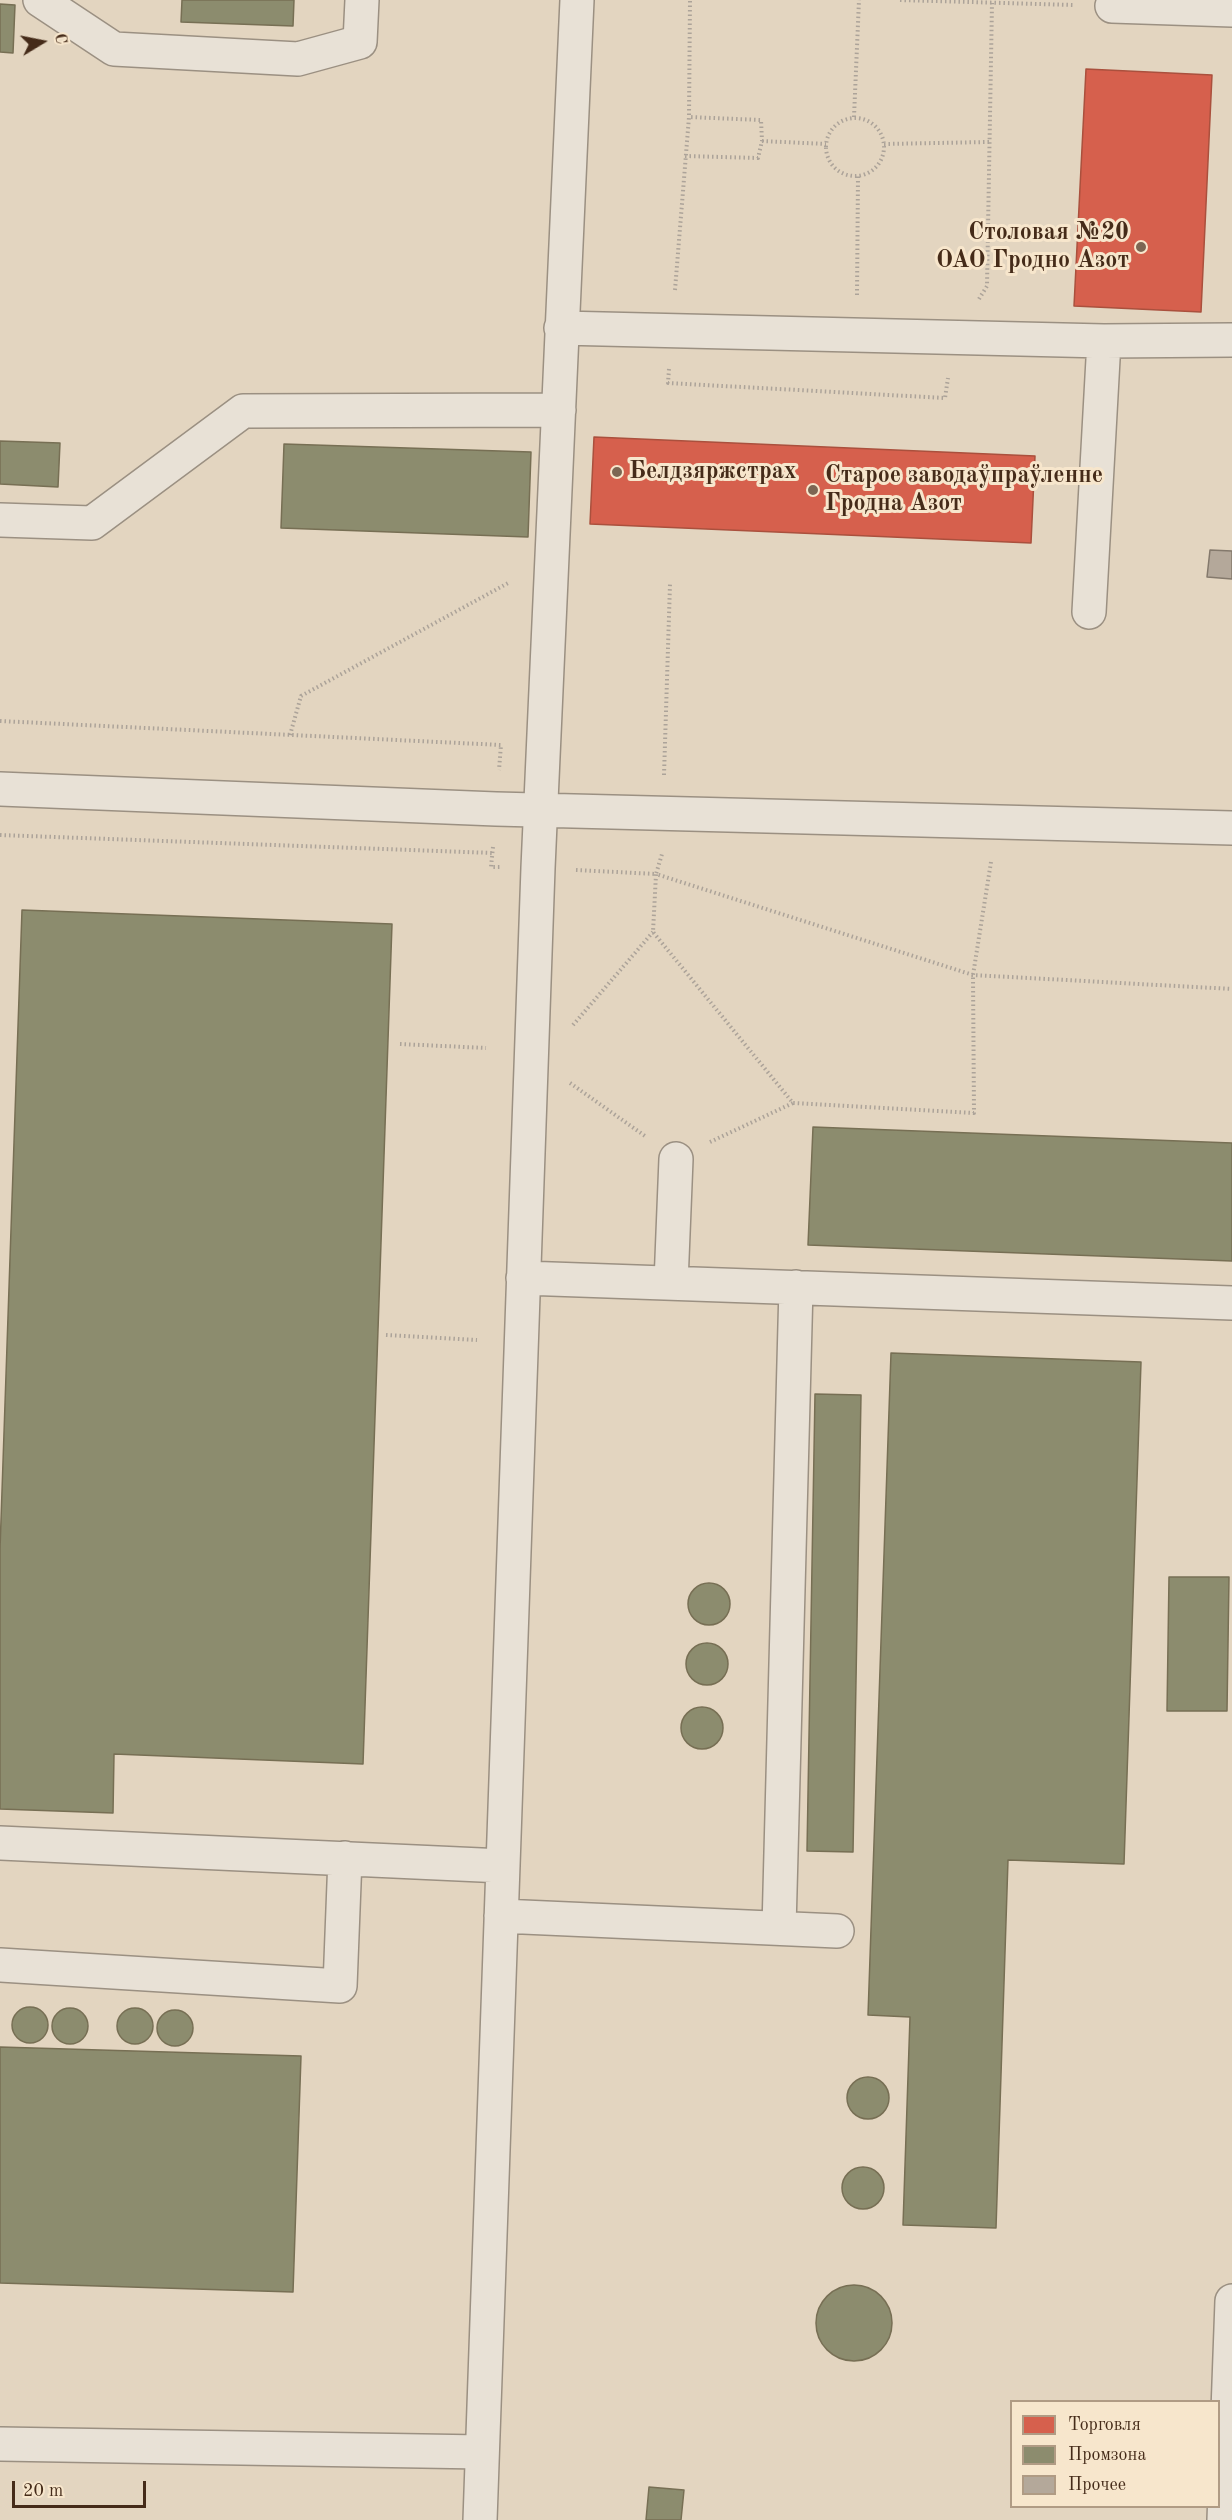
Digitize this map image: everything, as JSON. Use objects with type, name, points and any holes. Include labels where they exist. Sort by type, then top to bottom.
[{"type":"lane","points":[[40,0],[114,49],[298,59],[360,42],[362,0]]},
{"type":"lane","points":[[480,2520],[538,868],[577,0]]},
{"type":"lane","points":[[1112,6],[1232,10]]},
{"type":"lane","points":[[561,328],[1104,341],[1232,340]]},
{"type":"lane","points":[[1089,612],[1104,341]]},
{"type":"lane","points":[[0,520],[92,524],[243,411],[559,410]]},
{"type":"lane","points":[[0,789],[542,810],[662,811],[1232,828]]},
{"type":"lane","points":[[671,1283],[676,1158]]},
{"type":"lane","points":[[523,1278],[1232,1303]]},
{"type":"lane","points":[[779,1929],[796,1287]]},
{"type":"lane","points":[[0,1843],[503,1866]]},
{"type":"lane","points":[[0,1965],[340,1986],[345,1858]]},
{"type":"lane","points":[[501,1916],[837,1931]]},
{"type":"lane","points":[[1224,2520],[1232,2319]]},
{"type":"lane","points":[[0,2444],[482,2452]]},
{"type":"path","points":[[690,0],[689,117],[668,383],[945,398],[956,337],[987,286],[992,3]]},
{"type":"path","points":[[854,117],[859,0]]},
{"type":"path","points":[[900,0],[1112,6]]},
{"type":"path","points":[[685,156],[758,158],[762,141],[761,120],[689,117]]},
{"type":"path","points":[[854,117],[871,122],[882,136],[884,144],[884,153],[880,162],[866,174],[858,176],[838,171],[831,164],[826,144],[832,128],[854,117]]},
{"type":"path","points":[[762,141],[826,144]]},
{"type":"path","points":[[884,144],[989,142]]},
{"type":"path","points":[[856,335],[858,176]]},
{"type":"path","points":[[290,735],[301,696],[552,558]]},
{"type":"path","points":[[670,584],[662,811],[664,848],[656,873],[653,933],[793,1103]]},
{"type":"path","points":[[0,721],[501,745],[491,867],[656,873],[973,975],[1232,989]]},
{"type":"path","points":[[0,835],[493,853]]},
{"type":"path","points":[[562,1077],[676,1158],[793,1103],[974,1113],[973,975],[992,858]]},
{"type":"path","points":[[400,1044],[486,1048]]},
{"type":"path","points":[[386,1335],[477,1340]]},
{"type":"building: Торговля","name":"Столовая №20 ОАО Гродно Азот","points":[[1086,69],[1212,75],[1201,312],[1074,306]]},
{"type":"building: Торговля","name":"Старое заводаўпраўленне Гродна Азот","points":[[594,437],[1035,456],[1031,543],[590,524]]},
{"type":"building: Промзона","points":[[182,0],[294,0],[293,26],[181,22]]},
{"type":"building: Промзона","points":[[0,4],[15,5],[13,53],[0,52]]},
{"type":"building: Промзона","points":[[0,441],[60,443],[58,487],[0,484]]},
{"type":"building: Промзона","points":[[284,444],[531,452],[528,537],[281,528]]},
{"type":"building: Промзона","points":[[22,910],[392,924],[363,1764],[114,1754],[113,1813],[0,1809],[0,1549]]},
{"type":"building: Промзона","points":[[813,1127],[1232,1143],[1232,1261],[808,1245]]},
{"type":"building: Промзона","points":[[891,1353],[1141,1362],[1124,1864],[1008,1860],[996,2228],[903,2225],[910,2017],[868,2015]]},
{"type":"building: Промзона","points":[[815,1394],[861,1395],[853,1852],[807,1851]]},
{"type":"building: Промзона","points":[[1169,1577],[1229,1577],[1227,1711],[1167,1711]]},
{"type":"building: Промзона","points":[[709,1583],[724,1589],[730,1604],[724,1619],[709,1625],[694,1619],[688,1604],[694,1589]]},
{"type":"building: Промзона","points":[[707,1643],[722,1649],[728,1664],[722,1679],[707,1685],[692,1679],[686,1664],[692,1649]]},
{"type":"building: Промзона","points":[[702,1707],[717,1713],[723,1728],[717,1743],[702,1749],[687,1743],[681,1728],[687,1713]]},
{"type":"building: Промзона","points":[[30,2007],[43,2012],[48,2025],[43,2038],[30,2043],[17,2038],[12,2025],[17,2012]]},
{"type":"building: Промзона","points":[[70,2008],[83,2013],[88,2026],[83,2039],[70,2044],[57,2039],[52,2026],[57,2013]]},
{"type":"building: Промзона","points":[[135,2008],[148,2013],[153,2026],[148,2039],[135,2044],[122,2039],[117,2026],[122,2013]]},
{"type":"building: Промзона","points":[[175,2010],[188,2015],[193,2028],[188,2041],[175,2046],[162,2041],[157,2028],[162,2015]]},
{"type":"building: Промзона","points":[[0,2047],[301,2056],[293,2292],[0,2283]]},
{"type":"building: Промзона","points":[[868,2077],[883,2083],[889,2098],[883,2113],[868,2119],[853,2113],[847,2098],[853,2083]]},
{"type":"building: Промзона","points":[[863,2167],[878,2173],[884,2188],[878,2203],[863,2209],[848,2203],[842,2188],[848,2173]]},
{"type":"building: Промзона","points":[[854,2285],[869,2288],[881,2296],[889,2308],[892,2323],[889,2338],[881,2350],[869,2358],[854,2361],[839,2358],[827,2350],[819,2338],[816,2323],[819,2308],[827,2296],[839,2288]]},
{"type":"building: Промзона","points":[[649,2487],[684,2490],[681,2520],[646,2520]]},
{"type":"building: Прочее","points":[[1210,550],[1232,551],[1232,579],[1207,577]]},
{"type":"place","name":"Столовая №20 ОАО Гродно Азот","points":[[1141,247]]},
{"type":"place","name":"Белдзяржстрах","points":[[617,472]]},
{"type":"place","name":"Старое заводаўпраўленне Гродна Азот","points":[[813,490]]}]
